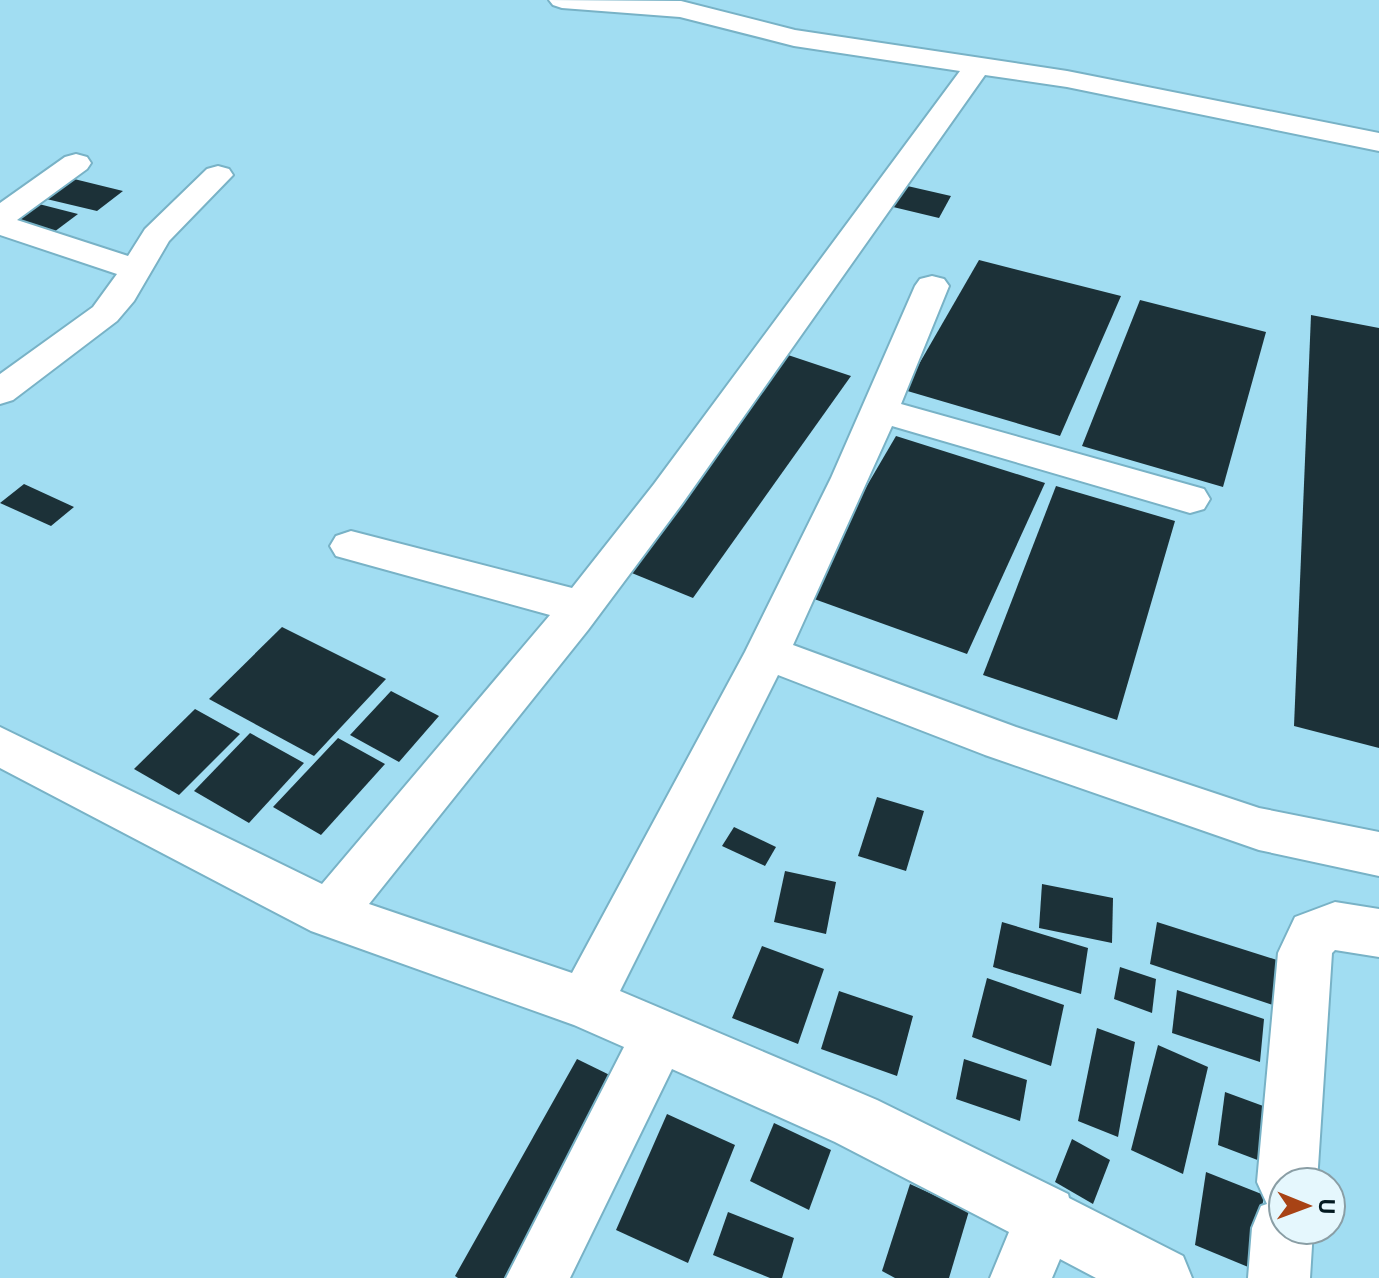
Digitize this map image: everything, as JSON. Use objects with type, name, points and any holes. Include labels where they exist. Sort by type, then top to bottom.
[{"type":"street","points":[[562,0],[681,9],[794,38],[978,65],[1379,142]]},
{"type":"street","points":[[329,914],[581,607],[776,347],[978,65]]},
{"type":"street","points":[[0,218],[76,163]]},
{"type":"street","points":[[0,392],[105,314],[156,236],[218,175]]},
{"type":"street","points":[[0,225],[136,269]]},
{"type":"street","points":[[585,1003],[767,653],[851,478],[932,286]]},
{"type":"street","points":[[878,410],[1190,499]]},
{"type":"street","points":[[351,546],[581,607]]},
{"type":"street","points":[[767,653],[1002,741],[1259,829],[1379,854]]},
{"type":"street","points":[[0,746],[329,914],[585,1003],[660,1034],[856,1121],[1046,1216],[1161,1278]]},
{"type":"street","points":[[1288,1166],[1305,953],[1314,934],[1335,926],[1379,933]]},
{"type":"street","points":[[537,1278],[660,1034]]},
{"type":"street","points":[[1021,1278],[1046,1216]]},
{"type":"street","points":[[1279,1278],[1282,1246]]},
{"type":"building","points":[[66,177],[123,191],[97,211],[38,197]]},
{"type":"building","points":[[903,185],[951,196],[939,218],[889,206]]},
{"type":"building","points":[[35,203],[78,214],[50,235],[7,225]]},
{"type":"building","points":[[979,260],[1121,296],[1060,436],[904,390]]},
{"type":"building","points":[[1140,300],[1266,332],[1223,487],[1082,446]]},
{"type":"building","points":[[1311,315],[1379,328],[1379,748],[1294,726]]},
{"type":"building","points":[[788,355],[851,376],[693,598],[622,569]]},
{"type":"building","points":[[896,436],[1045,483],[967,654],[803,595]]},
{"type":"building","points":[[24,484],[74,507],[51,526],[0,503]]},
{"type":"building","points":[[1056,486],[1175,521],[1117,720],[983,675]]},
{"type":"building","points":[[282,627],[386,679],[314,756],[209,699]]},
{"type":"building","points":[[391,691],[439,716],[399,762],[350,735]]},
{"type":"building","points":[[195,709],[240,734],[179,795],[134,769]]},
{"type":"building","points":[[250,733],[304,763],[249,823],[194,791]]},
{"type":"building","points":[[338,738],[385,764],[321,835],[273,807]]},
{"type":"building","points":[[877,797],[924,811],[906,871],[858,856]]},
{"type":"building","points":[[734,827],[776,847],[765,866],[722,846]]},
{"type":"building","points":[[785,871],[836,882],[826,934],[774,922]]},
{"type":"building","points":[[1042,884],[1113,898],[1112,943],[1039,928]]},
{"type":"building","points":[[1002,922],[1088,948],[1081,994],[993,967]]},
{"type":"building","points":[[1157,922],[1277,960],[1273,1005],[1150,964]]},
{"type":"building","points":[[762,946],[824,969],[798,1044],[732,1018]]},
{"type":"building","points":[[1120,967],[1156,979],[1152,1013],[1114,999]]},
{"type":"building","points":[[987,978],[1064,1005],[1051,1066],[972,1037]]},
{"type":"building","points":[[1177,990],[1264,1019],[1260,1062],[1172,1033]]},
{"type":"building","points":[[839,991],[913,1016],[897,1076],[821,1049]]},
{"type":"building","points":[[1097,1028],[1135,1042],[1118,1137],[1078,1121]]},
{"type":"building","points":[[1158,1045],[1208,1067],[1183,1174],[1131,1150]]},
{"type":"building","points":[[577,1059],[626,1083],[523,1278],[458,1278],[455,1276]]},
{"type":"building","points":[[964,1059],[1027,1080],[1020,1121],[956,1099]]},
{"type":"building","points":[[1225,1092],[1277,1111],[1273,1166],[1218,1145]]},
{"type":"building","points":[[667,1114],[735,1145],[688,1263],[616,1230]]},
{"type":"building","points":[[774,1123],[831,1150],[809,1210],[750,1181]]},
{"type":"building","points":[[1072,1139],[1110,1160],[1093,1204],[1055,1182]]},
{"type":"building","points":[[1206,1172],[1264,1195],[1253,1269],[1195,1245]]},
{"type":"building","points":[[910,1184],[969,1211],[949,1278],[895,1278],[882,1271]]},
{"type":"building","points":[[728,1212],[794,1238],[782,1278],[770,1278],[713,1255]]}]
